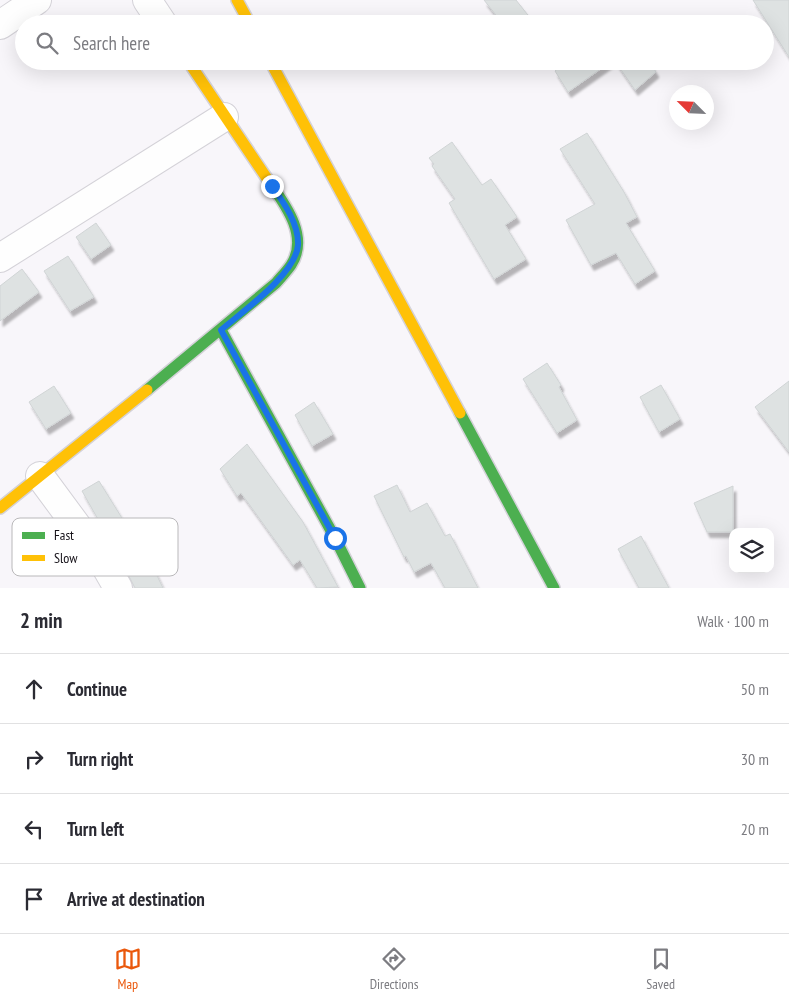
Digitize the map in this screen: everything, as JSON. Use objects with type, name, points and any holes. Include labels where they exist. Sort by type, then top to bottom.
[{"type":"street","points":[[0,25],[37,0]]},
{"type":"street","points":[[148,0],[157,15]]},
{"type":"street","points":[[237,0],[245,15]]},
{"type":"street","points":[[0,508],[221,330],[276,283],[292,264],[298,247],[296,230],[285,205],[194,70]]},
{"type":"street","points":[[275,70],[554,588]]},
{"type":"street","points":[[0,258],[224,117]]},
{"type":"street","points":[[221,330],[335,538],[360,588]]},
{"type":"street","points":[[40,476],[71,518]]},
{"type":"street","points":[[111,576],[118,588]]},
{"type":"building","points":[[484,0],[516,0],[528,15],[496,15]]},
{"type":"building","points":[[753,0],[789,0],[789,57],[774,33],[774,15],[762,15]]},
{"type":"building","points":[[556,70],[599,70],[568,92],[555,71]]},
{"type":"building","points":[[621,70],[655,70],[656,72],[635,90]]},
{"type":"building","points":[[587,133],[624,192],[637,217],[626,223],[655,271],[635,284],[616,253],[591,265],[566,220],[595,204],[560,149]]},
{"type":"building","points":[[452,142],[482,185],[491,179],[517,217],[505,225],[526,259],[494,279],[449,203],[455,199],[432,166],[434,164],[429,158]]},
{"type":"building","points":[[96,223],[111,245],[91,259],[76,237]]},
{"type":"building","points":[[68,256],[94,297],[70,311],[44,271]]},
{"type":"building","points":[[22,269],[39,292],[0,321],[0,286]]},
{"type":"building","points":[[547,363],[561,385],[559,387],[577,420],[557,433],[523,379]]},
{"type":"building","points":[[789,381],[789,452],[755,407]]},
{"type":"building","points":[[661,385],[680,419],[659,432],[640,397]]},
{"type":"building","points":[[54,386],[71,413],[46,429],[29,402]]},
{"type":"building","points":[[314,402],[333,434],[312,446],[295,415]]},
{"type":"building","points":[[247,444],[303,522],[338,587],[317,588],[300,560],[293,565],[241,493],[237,496],[220,469]]},
{"type":"building","points":[[99,481],[122,518],[97,518],[82,491]]},
{"type":"building","points":[[397,485],[410,512],[427,503],[445,536],[450,534],[478,588],[445,588],[431,563],[414,572],[406,556],[404,557],[374,496]]},
{"type":"building","points":[[733,486],[733,528],[729,528],[729,532],[707,532],[694,503]]},
{"type":"building","points":[[641,536],[669,588],[639,588],[618,549]]},
{"type":"building","points":[[129,576],[157,576],[163,588],[135,588]]},
{"type":"traffic: fast","points":[[147,390],[276,283],[291,265],[298,243],[296,231],[287,209],[268,180]]},
{"type":"traffic: fast","points":[[221,330],[335,538],[360,588]]},
{"type":"traffic: fast","points":[[460,413],[554,588]]},
{"type":"traffic: slow","points":[[237,0],[245,15]]},
{"type":"traffic: slow","points":[[194,70],[268,180]]},
{"type":"traffic: slow","points":[[275,70],[460,413]]},
{"type":"traffic: slow","points":[[0,508],[147,390]]},
{"type":"route","points":[[272,186],[285,205],[296,230],[298,247],[292,264],[276,283],[221,330],[335,538]]}]
